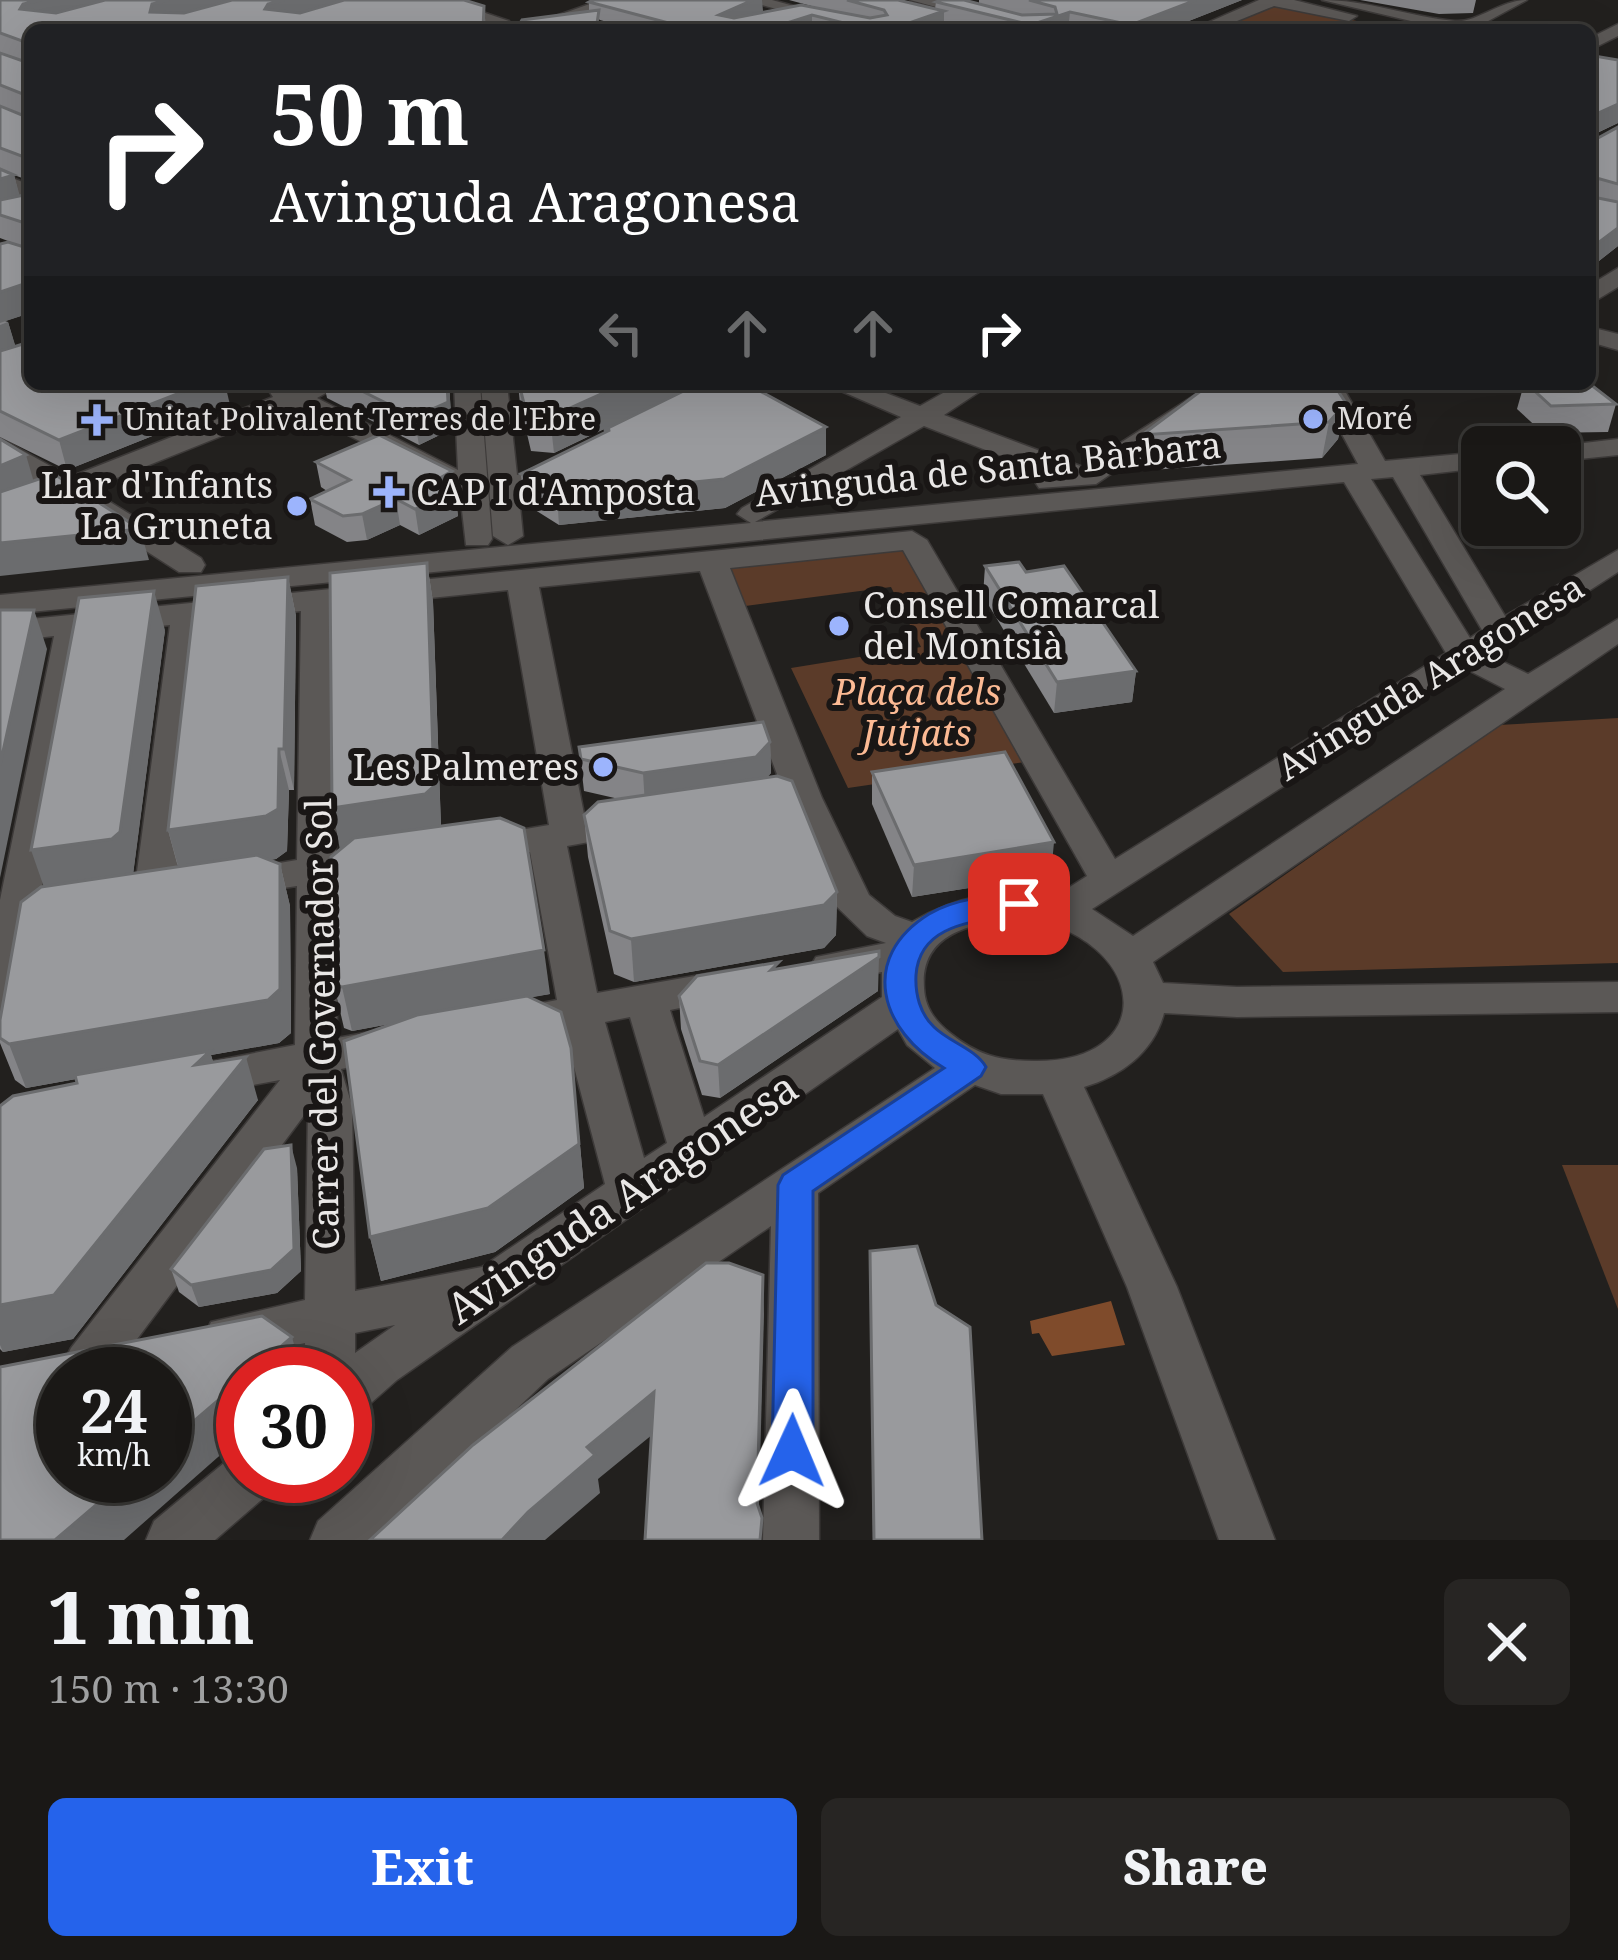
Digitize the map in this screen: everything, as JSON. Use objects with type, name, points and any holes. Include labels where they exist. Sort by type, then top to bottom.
[{"type":"street","points":[[429,0],[527,18],[618,0]]},
{"type":"street","points":[[527,18],[564,0]]},
{"type":"street","points":[[752,0],[850,24]]},
{"type":"street","points":[[754,23],[828,0]]},
{"type":"street","points":[[918,0],[1017,24]]},
{"type":"street","points":[[1214,24],[1272,0],[1386,24]]},
{"type":"street","points":[[1330,0],[1443,24]]},
{"type":"street","points":[[1475,24],[1519,0]]},
{"type":"street","points":[[981,24],[1030,6]]},
{"type":"street","points":[[1596,51],[1618,29]]},
{"type":"street","points":[[280,390],[474,489]]},
{"type":"street","points":[[0,514],[315,390]]},
{"type":"street","points":[[467,390],[474,489],[492,538]]},
{"type":"street","points":[[854,390],[1146,504]]},
{"type":"street","points":[[752,514],[967,390]]},
{"type":"street","points":[[1086,478],[1221,390]]},
{"type":"street","points":[[1331,390],[1464,655],[1530,689]]},
{"type":"street","points":[[492,538],[504,492],[502,393]]},
{"type":"street","points":[[1305,405],[1347,418]]},
{"type":"street","points":[[411,457],[454,451],[471,433]]},
{"type":"street","points":[[0,446],[190,565]]},
{"type":"street","points":[[1581,451],[1618,447]]},
{"type":"street","points":[[504,492],[581,455]]},
{"type":"street","points":[[0,632],[912,540],[1461,463]]},
{"type":"street","points":[[1373,476],[1499,632]]},
{"type":"street","name":"Avinguda de Santa Bàrbara","points":[[0,582],[752,514],[1086,478]]},
{"type":"street","name":"Avinguda de Santa Bàrbara","points":[[0,605],[1146,504]]},
{"type":"street","points":[[912,540],[1108,880]]},
{"type":"street","name":"Avinguda Aragonesa","points":[[1060,911],[1618,559]]},
{"type":"street","points":[[712,562],[804,798],[853,903],[912,946]]},
{"type":"street","points":[[522,581],[580,1010],[631,1193]]},
{"type":"street","name":"Carrer del Governador Sol","points":[[317,602],[316,1058],[330,1106],[329,1347]]},
{"type":"street","points":[[154,894],[187,614]]},
{"type":"street","points":[[0,1004],[7,916],[72,626]]},
{"type":"street","name":"Avinguda Aragonesa","points":[[1139,977],[1618,629]]},
{"type":"street","points":[[757,805],[804,798]]},
{"type":"street","points":[[7,916],[663,820]]},
{"type":"street","points":[[470,1030],[787,975],[912,946],[944,919],[980,907],[1019,904],[1060,911],[1104,932],[1139,977],[1142,1022],[1118,1053],[1091,1069],[1058,1078],[1004,1077],[969,1067],[923,1038],[902,1005],[899,979],[912,946]]},
{"type":"street","points":[[1139,977],[1237,1002],[1618,997]]},
{"type":"street","points":[[646,1000],[692,1151]]},
{"type":"street","name":"Avinguda Aragonesa","points":[[372,1374],[902,1005]]},
{"type":"street","points":[[164,1085],[426,1038]]},
{"type":"street","points":[[316,1058],[284,1112],[67,1368],[496,1284]]},
{"type":"street","points":[[338,1540],[530,1364],[969,1067]]},
{"type":"street","points":[[1058,1078],[1152,1287],[1246,1540]]},
{"type":"street","points":[[791,1540],[795,1185]]},
{"type":"street","points":[[174,1540],[217,1503]]},
{"type":"green space","points":[[1278,5],[1371,24],[1230,24]]},
{"type":"green space","name":"Plaça dels Jutjats","points":[[906,544],[1025,762],[848,788],[791,668],[921,647],[891,587],[738,607],[719,564]]},
{"type":"green space","points":[[1618,718],[1618,963],[1283,972],[1229,914],[1499,725]]},
{"type":"green space","points":[[1562,1165],[1618,1165],[1618,1309]]},
{"type":"shaded area","points":[[1111,1301],[1125,1345],[1052,1356],[1039,1333],[1032,1334],[1030,1321]]},
{"type":"building","points":[[0,0],[41,0],[20,9],[56,13],[105,0],[169,0],[152,4],[150,12],[184,13],[232,0],[284,0],[265,9],[300,13],[344,0],[464,0],[484,6],[483,24],[24,24],[24,42],[0,33]]},
{"type":"building","points":[[753,0],[719,15],[734,18],[801,5],[870,18],[887,15],[884,10],[847,0],[898,0],[944,11],[906,24],[848,24],[812,15],[784,24],[672,24],[589,2]]},
{"type":"building","points":[[964,0],[1022,15],[1057,14],[1055,7],[1029,0],[1196,0],[1134,24],[1070,12],[1027,24],[936,2]]},
{"type":"building","points":[[599,10],[597,24],[520,24]]},
{"type":"building","points":[[0,53],[23,61],[24,94],[0,85]]},
{"type":"building","points":[[1596,56],[1618,60],[1618,104],[1596,114]]},
{"type":"building","points":[[0,106],[22,115],[24,157],[0,148]]},
{"type":"building","points":[[1618,127],[1618,184],[1596,178],[1596,138]]},
{"type":"building","points":[[24,195],[24,223],[0,215],[0,200]]},
{"type":"building","points":[[1596,198],[1618,202],[1618,228],[1596,244]]},
{"type":"building","points":[[0,244],[24,247],[24,284],[0,292]]},
{"type":"building","points":[[24,339],[24,390],[188,390],[59,440],[0,411],[0,351],[23,344]]},
{"type":"building","points":[[1596,389],[1616,404],[1551,406],[1534,390]]},
{"type":"building","points":[[360,390],[447,390],[448,402],[414,417]]},
{"type":"building","points":[[521,390],[610,390],[550,417],[527,415]]},
{"type":"building","points":[[686,390],[762,390],[826,427],[724,479],[557,496],[521,474],[610,430],[604,430]]},
{"type":"building","points":[[1202,390],[1334,390],[1346,403],[1329,422],[1142,435]]},
{"type":"building","points":[[379,435],[452,471],[435,481],[454,491],[415,509],[396,499],[362,514],[343,516],[310,499],[350,480],[316,462]]},
{"type":"building","points":[[0,439],[26,455],[0,466]]},
{"type":"building","points":[[54,474],[140,529],[0,543],[0,492]]},
{"type":"building","points":[[1019,562],[1026,572],[1064,566],[1136,671],[1057,682],[985,566]]},
{"type":"building","points":[[427,563],[434,786],[425,794],[332,808],[330,573]]},
{"type":"building","points":[[288,577],[278,809],[266,816],[168,830],[196,586]]},
{"type":"building","points":[[154,591],[120,832],[112,839],[31,850],[79,598]]},
{"type":"building","points":[[0,610],[34,610],[0,765]]},
{"type":"building","points":[[763,722],[770,742],[756,757],[643,773],[581,759],[579,747]]},
{"type":"building","points":[[1005,752],[1054,842],[914,865],[872,772]]},
{"type":"building","points":[[777,776],[792,781],[837,892],[824,905],[631,939],[610,931],[584,815],[598,802]]},
{"type":"building","points":[[500,818],[524,828],[544,950],[334,985],[331,857],[354,838]]},
{"type":"building","points":[[257,855],[280,864],[280,989],[268,1000],[9,1044],[0,1038],[21,902],[41,887]]},
{"type":"building","points":[[879,951],[879,957],[718,1065],[700,1061],[679,996],[697,976],[779,962],[771,970]]},
{"type":"building","points":[[527,996],[561,1012],[571,1048],[579,1144],[488,1208],[370,1237],[344,1041],[417,1015]]},
{"type":"building","points":[[210,1051],[195,1065],[246,1057],[54,1295],[0,1305],[0,1106],[13,1096],[77,1083],[75,1075]]},
{"type":"building","points":[[291,1145],[294,1249],[271,1270],[191,1285],[171,1269],[264,1149]]},
{"type":"building","points":[[917,1246],[936,1305],[970,1327],[982,1540],[874,1540],[870,1251]]},
{"type":"building","points":[[706,1263],[729,1263],[763,1275],[760,1540],[645,1540],[654,1392],[587,1447],[595,1455],[502,1540],[370,1540],[473,1445]]},
{"type":"building","points":[[262,1316],[292,1337],[280,1347],[216,1347],[216,1402],[192,1423],[192,1347],[103,1347]]},
{"type":"building","points":[[36,1360],[36,1503],[98,1503],[55,1540],[0,1540],[0,1367]]},
{"type":"place","name":"Moré","points":[[1313,419]]},
{"type":"place","name":"Unitat Polivalent Terres de l'Ebre","points":[[97,420]]},
{"type":"place","name":"CAP I d'Amposta","points":[[389,492]]},
{"type":"place","name":"Llar d'Infants La Gruneta","points":[[297,506]]},
{"type":"place","name":"Consell Comarcal del Montsià","points":[[839,626]]},
{"type":"place","name":"Les Palmeres","points":[[603,767]]},
{"type":"route","points":[[792,1451],[795,1185],[969,1067],[914,1028],[899,992],[901,965],[917,939],[944,919],[980,907],[1019,904]]}]
